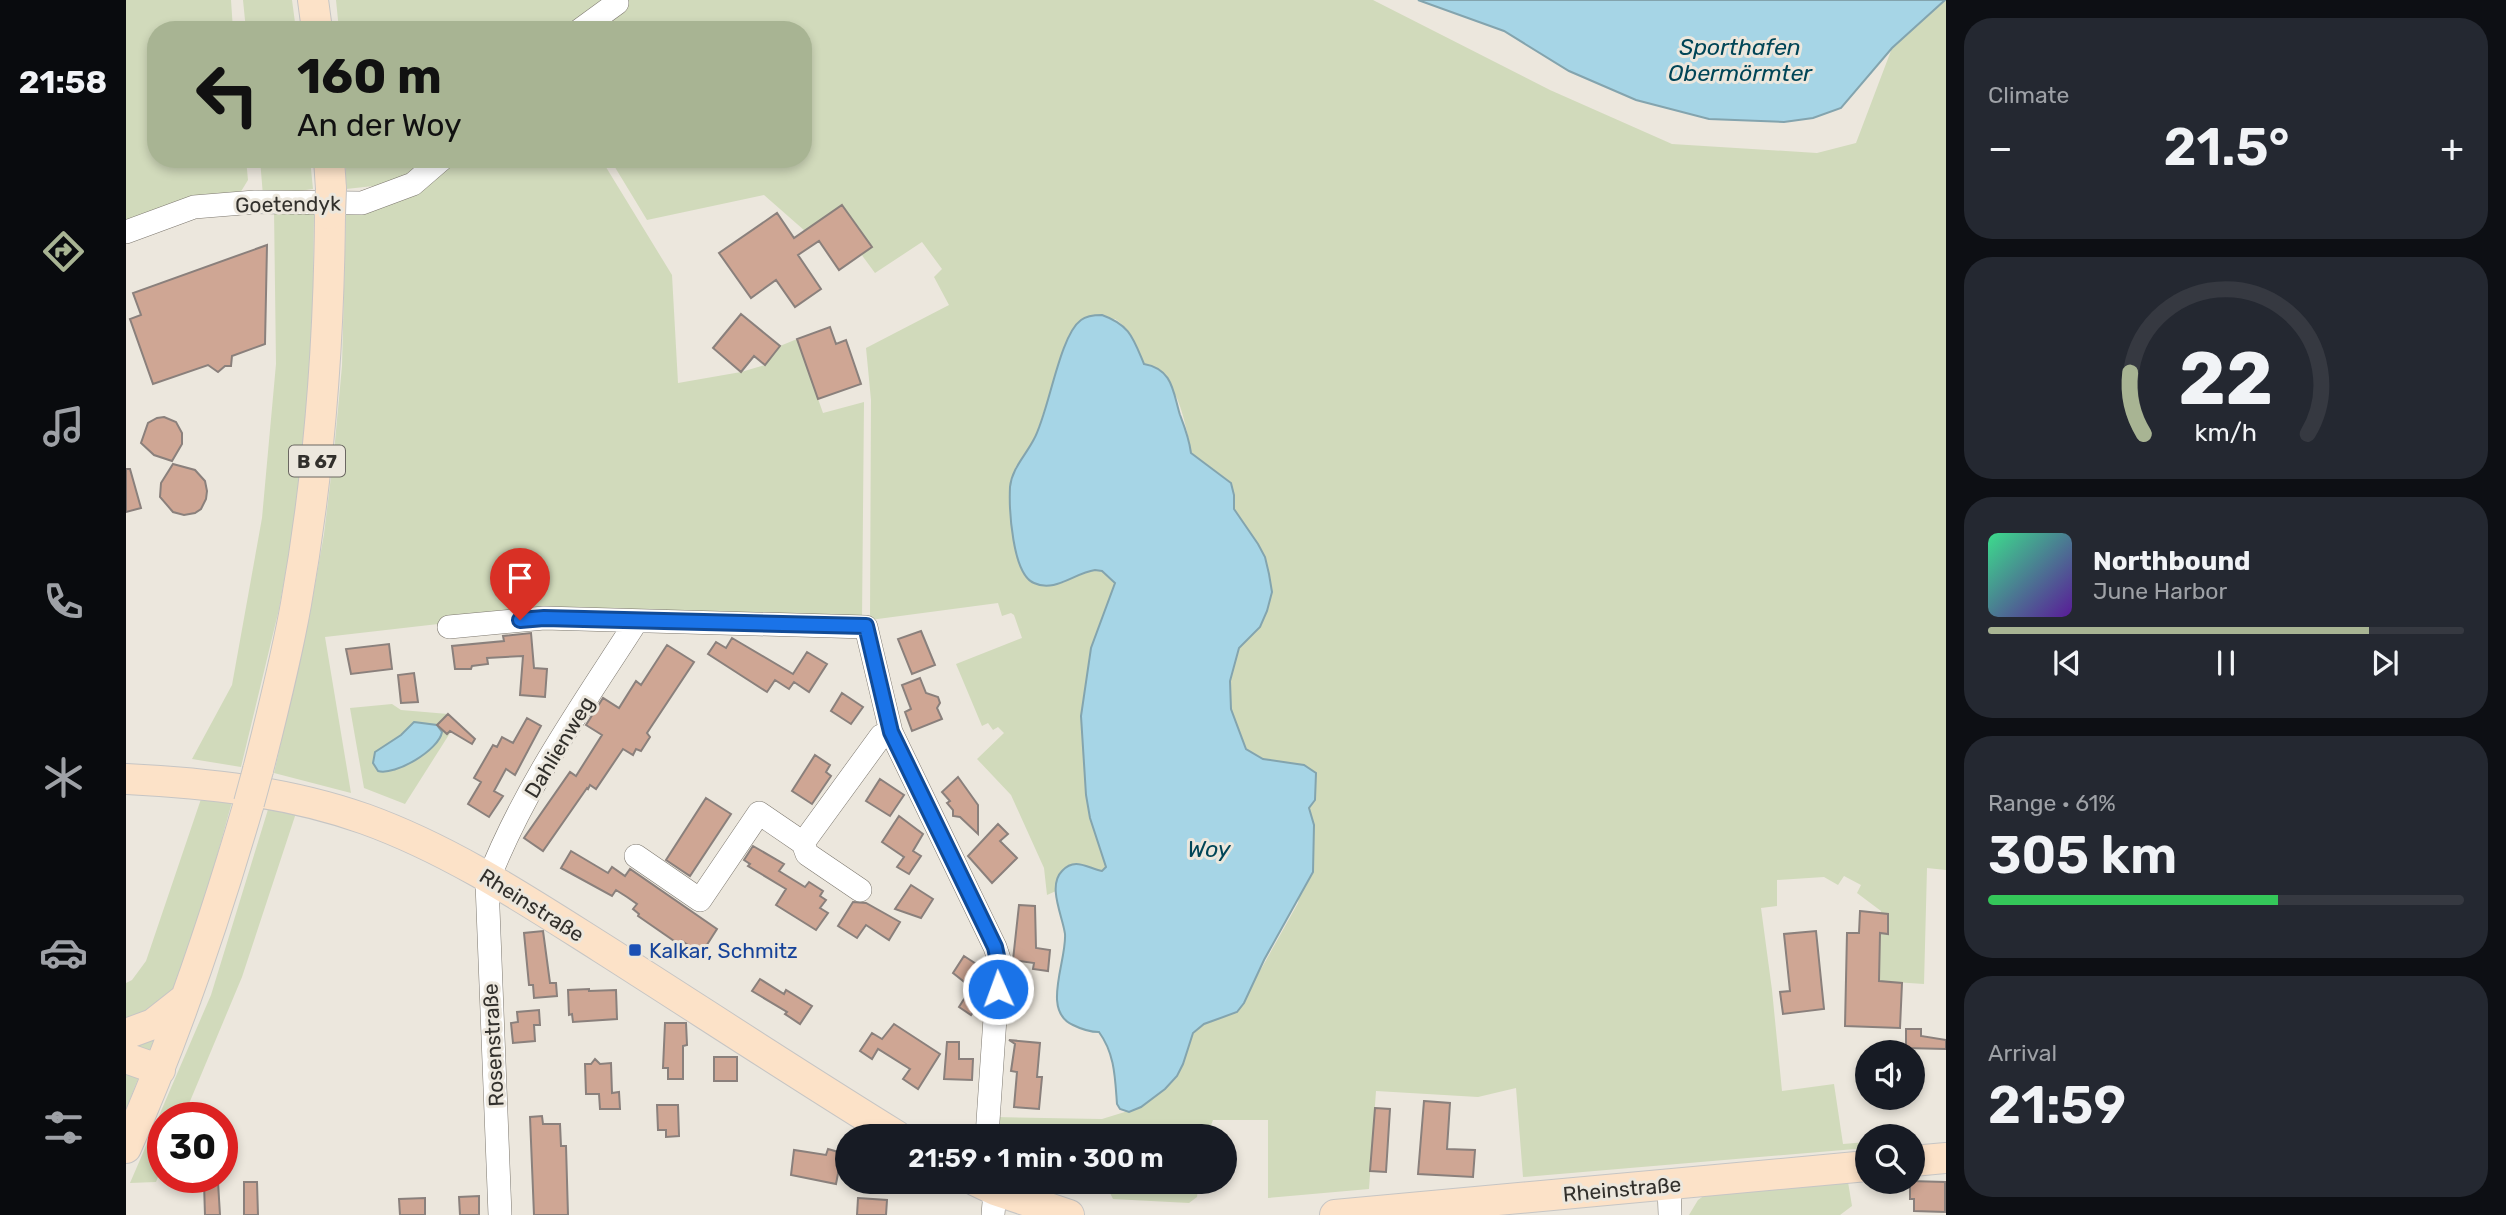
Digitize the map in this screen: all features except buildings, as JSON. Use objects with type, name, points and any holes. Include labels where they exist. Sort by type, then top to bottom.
[{"type":"main road","points":[[313,0],[316,21]]},
{"type":"main road","name":"B 67","points":[[126,1147],[136,1095],[160,1070],[224,889],[258,770],[296,606],[314,486],[326,365],[329,168]]},
{"type":"main road","name":"Rheinstraße","points":[[126,779],[239,789],[323,807],[366,820],[417,841],[489,876],[877,1124]]},
{"type":"main road","points":[[126,1034],[153,1024],[186,998]]},
{"type":"main road","points":[[126,1058],[160,1070]]},
{"type":"main road","points":[[1925,1160],[1946,1158]]},
{"type":"main road","name":"Rheinstraße","points":[[1335,1215],[1855,1167]]},
{"type":"main road","points":[[998,1194],[1069,1215]]},
{"type":"street","points":[[592,21],[617,3]]},
{"type":"street","name":"Goetendyk","points":[[126,232],[194,207],[255,202],[362,203],[413,184],[432,168]]},
{"type":"street","points":[[449,627],[544,618],[866,626],[891,732],[999,959],[988,1124]]},
{"type":"street","name":"Dahlienweg","points":[[489,876],[545,765],[636,622]]},
{"type":"street","points":[[803,843],[881,736],[891,732]]},
{"type":"street","points":[[636,856],[700,900],[759,813],[803,843],[807,854],[860,890]]},
{"type":"street","name":"Rosenstraße","points":[[489,876],[486,893],[500,1215]]},
{"type":"street","points":[[1670,1185],[1670,1215]]},
{"type":"green space","points":[[126,0],[231,0],[232,21],[147,21],[147,168],[247,168],[248,180],[237,198],[126,224]]},
{"type":"green space","points":[[243,0],[292,0],[295,21],[245,21]]},
{"type":"green space","points":[[336,0],[1373,0],[1550,90],[1672,144],[1817,153],[1856,143],[1892,48],[1946,0],[1946,870],[1927,868],[1924,984],[1879,981],[1880,934],[1888,933],[1888,914],[1881,914],[1881,911],[1857,893],[1861,885],[1844,876],[1838,885],[1824,877],[1777,880],[1777,906],[1761,908],[1782,1091],[1834,1084],[1843,1144],[1855,1143],[1855,1149],[1523,1177],[1516,1088],[1478,1097],[1376,1091],[1369,1189],[1268,1198],[1268,1120],[1213,1120],[1212,1124],[994,1124],[994,1117],[1102,1119],[1141,1107],[1183,1064],[1193,1033],[1204,1024],[1237,1012],[1298,903],[1314,825],[1309,808],[1281,762],[1263,759],[1246,749],[1231,709],[1230,681],[1239,648],[1260,627],[1269,574],[1265,557],[1234,509],[1234,495],[1220,474],[1191,453],[1185,423],[1175,395],[1144,364],[1130,334],[1115,319],[1069,335],[1035,438],[1015,468],[1063,583],[1084,572],[1097,570],[1109,576],[1115,583],[1091,648],[1081,716],[1086,795],[1090,818],[1106,867],[1102,871],[1074,864],[1057,878],[1056,891],[1047,895],[1044,868],[1011,795],[977,759],[1004,733],[998,727],[993,730],[988,723],[982,726],[956,664],[1022,638],[1014,615],[1011,613],[1002,616],[998,603],[870,620],[871,400],[866,348],[949,305],[934,277],[942,269],[922,242],[875,273],[861,254],[871,247],[842,205],[805,231],[764,195],[647,220],[615,168],[812,168],[812,21],[338,21]]},
{"type":"green space","points":[[261,168],[311,168],[313,189],[263,196]]},
{"type":"green space","points":[[346,168],[420,168],[392,184],[346,189]]},
{"type":"green space","points":[[433,168],[607,168],[672,275],[678,383],[765,365],[780,346],[797,339],[823,413],[864,402],[862,620],[543,612],[325,637],[351,793],[274,773],[309,619],[324,534],[342,366],[346,213]]},
{"type":"green space","points":[[274,209],[314,214],[312,364],[295,519],[279,609],[241,767],[192,759],[232,685],[262,518],[276,364]]},
{"type":"green space","points":[[392,704],[401,710],[448,714],[457,722],[405,804],[364,788],[350,708]]},
{"type":"green space","points":[[202,796],[232,802],[193,942],[126,1109],[126,983],[132,980],[146,961]]},
{"type":"green space","points":[[270,803],[297,810],[242,977],[190,1102],[165,1102],[211,995]]},
{"type":"green space","points":[[147,1144],[147,1182],[130,1183]]},
{"type":"green space","points":[[1847,1176],[1852,1206],[1840,1215],[1689,1215],[1698,1200],[1716,1187]]},
{"type":"green space","points":[[1110,1194],[1197,1194],[1189,1203],[1113,1199]]},
{"type":"water","name":"Sporthafen Obermörmter","points":[[1418,0],[1945,0],[1892,48],[1841,108],[1813,118],[1784,122],[1709,119],[1636,100],[1569,71],[1504,31]]},
{"type":"water","name":"Woy","points":[[1102,315],[1125,328],[1144,364],[1154,367],[1166,376],[1173,390],[1191,453],[1231,483],[1234,509],[1265,557],[1272,592],[1267,611],[1260,627],[1239,648],[1230,681],[1231,709],[1246,749],[1263,759],[1304,765],[1316,773],[1315,800],[1309,808],[1314,825],[1313,872],[1264,960],[1244,1003],[1237,1012],[1204,1024],[1193,1033],[1177,1076],[1141,1107],[1129,1112],[1120,1109],[1117,1104],[1113,1066],[1099,1032],[1079,1028],[1064,1018],[1057,997],[1065,945],[1056,893],[1058,877],[1067,867],[1076,864],[1102,871],[1106,867],[1090,818],[1086,795],[1081,716],[1091,648],[1115,583],[1102,571],[1095,570],[1049,586],[1034,583],[1027,577],[1016,554],[1010,510],[1011,480],[1039,427],[1066,342],[1081,320]]},
{"type":"water","points":[[414,722],[437,725],[442,732],[439,739],[425,754],[405,766],[395,770],[378,771],[373,763],[375,752],[401,735]]},
{"type":"place","name":"Kalkar, Schmitz","points":[[635,950]]},
{"type":"route","points":[[520,620],[544,618],[866,626],[891,732],[995,947],[1000,970],[998,989]]}]
